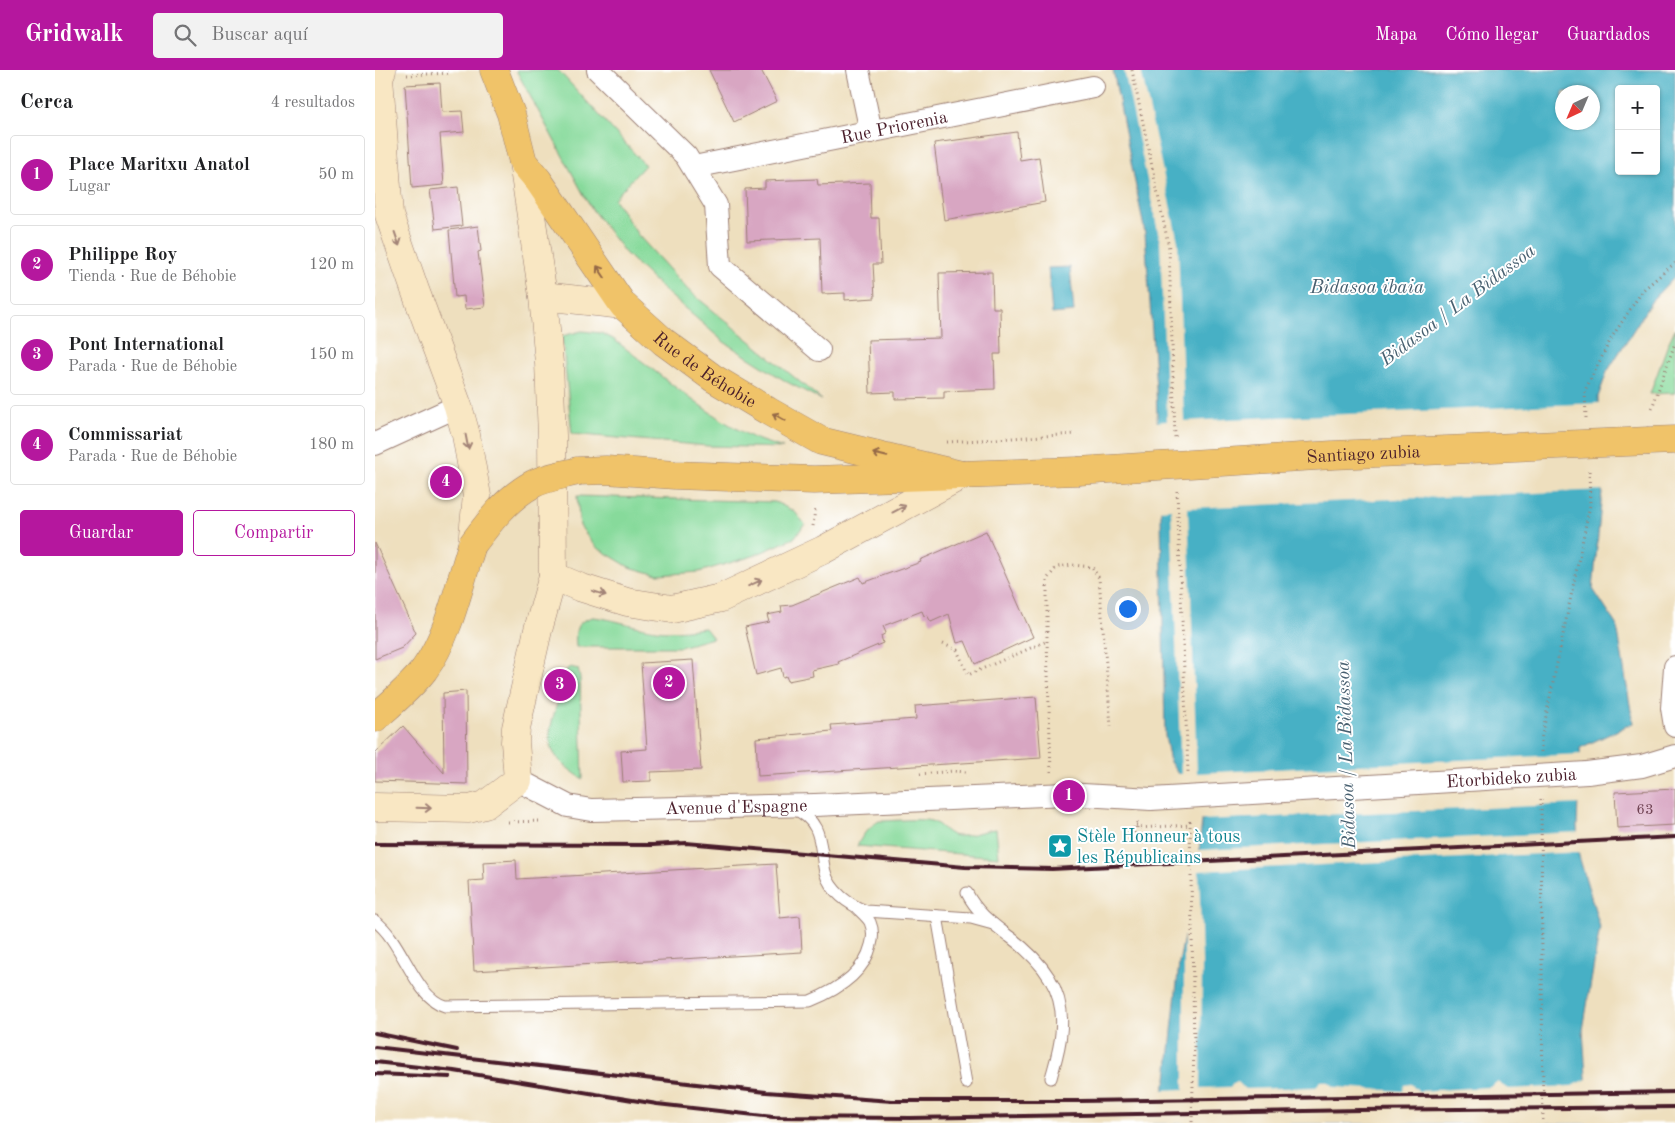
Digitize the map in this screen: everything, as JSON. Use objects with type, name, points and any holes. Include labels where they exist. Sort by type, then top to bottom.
[{"type":"main road","name":"Rue de Béhobie","points":[[494,70],[511,114],[523,162],[543,296],[549,363],[551,418],[553,576],[538,630],[516,728],[515,742],[518,780]]},
{"type":"main road","name":"Rue de Béhobie","points":[[463,71],[511,114]]},
{"type":"main road","name":"Rue de Béhobie","points":[[375,718],[425,668],[443,634],[472,545],[477,496],[458,406],[389,215],[379,78],[393,73]]},
{"type":"main road","name":"Rue de Béhobie","points":[[523,162],[538,180],[623,305],[664,342],[713,378],[821,441],[961,475]]},
{"type":"main road","points":[[543,296],[623,305]]},
{"type":"main road","name":"Santiago zubia","points":[[1078,471],[1333,455],[1662,440]]},
{"type":"main road","name":"Rue de Béhobie","points":[[472,545],[491,519],[513,497],[534,484],[578,471],[606,470],[814,480],[1078,471]]},
{"type":"main road","name":"Rue de Béhobie","points":[[553,576],[579,587],[627,602],[672,609],[721,598],[823,550],[961,475]]},
{"type":"main road","points":[[375,807],[469,809],[485,805],[518,780]]},
{"type":"street","points":[[598,70],[686,156],[694,168],[716,205],[720,266],[819,350]]},
{"type":"street","points":[[858,70],[871,132]]},
{"type":"street","name":"Rue Priorenia","points":[[694,168],[1093,87]]},
{"type":"street","points":[[375,444],[458,406]]},
{"type":"street","points":[[1675,667],[1672,708],[1675,726]]},
{"type":"street","name":"Etorbideko zubia","points":[[1151,799],[1587,773],[1642,766],[1675,756]]},
{"type":"street","name":"Avenue d'Espagne","points":[[518,780],[568,806],[581,810],[783,806],[1066,794],[1151,799]]},
{"type":"lane","points":[[375,920],[387,931],[425,992],[438,1004],[445,1006],[810,1001],[844,983],[859,969],[866,958],[872,940],[871,923],[829,883],[825,874],[820,835],[817,828],[803,814],[783,806]]},
{"type":"lane","points":[[967,893],[979,912],[1035,958],[1048,976],[1056,993],[1061,1010],[1061,1034],[1051,1078]]},
{"type":"lane","points":[[857,908],[866,911],[971,918],[993,924]]},
{"type":"lane","points":[[937,916],[966,1083]]},
{"type":"path","points":[[1132,70],[1169,248],[1176,447]]},
{"type":"path","points":[[393,73],[463,71]]},
{"type":"path","points":[[1587,419],[1585,390],[1612,337],[1643,290],[1675,263]]},
{"type":"path","points":[[1652,408],[1675,343]]},
{"type":"path","points":[[942,442],[1076,434]]},
{"type":"path","points":[[1541,760],[1541,740],[1590,505],[1589,467]]},
{"type":"path","points":[[1177,487],[1188,776]]},
{"type":"path","points":[[813,534],[815,509]]},
{"type":"path","points":[[1051,762],[1048,723],[1047,579],[1057,567],[1073,565],[1092,567],[1099,578],[1111,726]]},
{"type":"path","points":[[943,644],[957,650],[969,676],[1047,641]]},
{"type":"path","points":[[1541,790],[1543,1123]]},
{"type":"path","points":[[1189,815],[1193,1045],[1192,1123]]},
{"type":"path","points":[[507,822],[543,821]]},
{"type":"path","points":[[1190,825],[1137,826],[1134,824],[1135,835],[1190,833]]},
{"type":"green space","points":[[516,70],[558,70],[645,165],[614,199],[638,235],[688,290],[822,400],[787,382],[724,342],[626,254],[591,208]]},
{"type":"green space","points":[[1675,329],[1675,393],[1650,394],[1668,344]]},
{"type":"green space","points":[[582,331],[601,333],[613,339],[717,417],[754,438],[783,448],[708,446],[572,434],[562,336]]},
{"type":"green space","points":[[577,496],[775,502],[794,511],[805,524],[794,538],[753,556],[699,572],[658,575],[629,567],[596,547],[580,526]]},
{"type":"green space","points":[[593,617],[664,631],[705,628],[713,638],[680,647],[576,647],[577,627],[583,621]]},
{"type":"green space","points":[[570,667],[578,669],[580,678],[583,779],[558,758],[551,747],[550,741],[550,729],[561,690],[565,691],[568,678],[565,677],[566,670]]},
{"type":"green space","points":[[926,820],[935,822],[950,834],[958,836],[996,829],[999,857],[857,846],[866,832],[879,821]]},
{"type":"water","points":[[1113,70],[1675,70],[1675,276],[1653,299],[1607,372],[1598,397],[1602,492],[1593,589],[1617,626],[1633,723],[1580,748],[1582,794],[1578,799],[1579,856],[1600,927],[1583,1030],[1589,1123],[1152,1123],[1167,1079],[1179,963],[1197,868],[1203,811],[1170,762],[1165,736],[1161,517],[1156,388],[1145,233]]},
{"type":"water","points":[[1070,267],[1074,312],[1052,314],[1048,268]]},
{"type":"pier","points":[[1124,70],[1141,70],[1178,242],[1184,421],[1601,403],[1605,490],[1188,508],[1197,773],[1583,754],[1585,794],[1581,804],[1200,820],[1201,812],[1175,774],[1181,774],[1171,509],[1158,510],[1154,422],[1167,421],[1160,241]]},
{"type":"pier","points":[[1580,832],[1582,852],[1199,871],[1202,961],[1201,1088],[1230,1087],[1233,1083],[1238,1082],[1245,1089],[1316,1087],[1320,1081],[1327,1081],[1335,1087],[1403,1091],[1404,1085],[1411,1084],[1419,1091],[1490,1087],[1497,1082],[1508,1089],[1572,1086],[1589,1078],[1592,1123],[1149,1123],[1161,1090],[1184,1089],[1184,925],[1195,868],[1198,834],[1199,850]]},
{"type":"building","points":[[709,70],[761,70],[777,101],[734,122]]},
{"type":"building","points":[[440,83],[442,112],[462,111],[464,132],[440,134],[444,185],[412,188],[405,85]]},
{"type":"building","points":[[1017,132],[1020,160],[1039,157],[1045,202],[944,220],[934,143]]},
{"type":"building","points":[[817,179],[818,185],[870,183],[871,218],[879,218],[881,264],[873,264],[875,298],[845,300],[845,293],[822,294],[820,238],[747,241],[745,189],[765,188],[765,181]]},
{"type":"building","points":[[458,187],[462,226],[435,229],[430,190]]},
{"type":"building","points":[[478,226],[481,251],[478,252],[485,307],[465,309],[464,296],[455,297],[449,230]]},
{"type":"building","points":[[992,272],[993,308],[1000,308],[1001,354],[994,354],[995,389],[944,391],[944,398],[895,399],[895,392],[870,393],[868,340],[941,338],[939,273]]},
{"type":"building","points":[[986,531],[1033,637],[975,664],[965,641],[957,643],[949,614],[931,622],[927,615],[924,616],[922,611],[883,626],[886,633],[881,636],[883,643],[838,662],[839,664],[812,670],[813,676],[788,681],[786,676],[783,677],[781,668],[756,675],[745,627],[769,622],[767,615],[782,612],[781,606],[792,605],[860,577],[863,583],[921,562],[920,560]]},
{"type":"building","points":[[375,543],[416,633],[402,648],[375,659]]},
{"type":"building","points":[[693,660],[701,770],[651,772],[651,781],[623,782],[621,751],[647,749],[641,663]]},
{"type":"building","points":[[466,691],[467,784],[375,781],[375,753],[403,726],[444,773],[443,693]]},
{"type":"building","points":[[1036,697],[1041,758],[758,776],[756,738],[832,731],[831,725],[916,719],[915,706]]},
{"type":"building","points":[[1675,789],[1675,825],[1617,828],[1615,792]]},
{"type":"building","points":[[516,860],[517,879],[776,864],[780,918],[800,916],[802,952],[474,971],[469,881],[484,880],[483,862]]},
{"type":"railway","points":[[375,844],[653,845],[686,843],[965,867],[1052,869],[1675,837]]},
{"type":"railway","points":[[375,1033],[457,1050]]},
{"type":"railway","points":[[375,1047],[766,1092],[892,1101],[1081,1101],[1675,1092]]},
{"type":"railway","points":[[375,1062],[454,1071],[657,1104],[773,1117],[911,1118],[1360,1110],[1675,1107]]},
{"type":"railway","points":[[375,1074],[450,1077]]},
{"type":"place","name":"Commissariat","points":[[446,482]]},
{"type":"place","name":"Philippe Roy","points":[[669,683]]},
{"type":"place","name":"Pont International","points":[[560,685]]},
{"type":"place","name":"Place Maritxu Anatol","points":[[1069,796]]},
{"type":"place","name":"Stèle Honneur à tous les Républicains","points":[[1060,846]]},
{"type":"water label","name":"Bidasoa ibaia","points":[[1367,286]]},
{"type":"water label","name":"Bidasoa / La Bidassoa","points":[[1457,304]]},
{"type":"water label","name":"Bidasoa / La Bidassoa","points":[[1345,755]]}]
